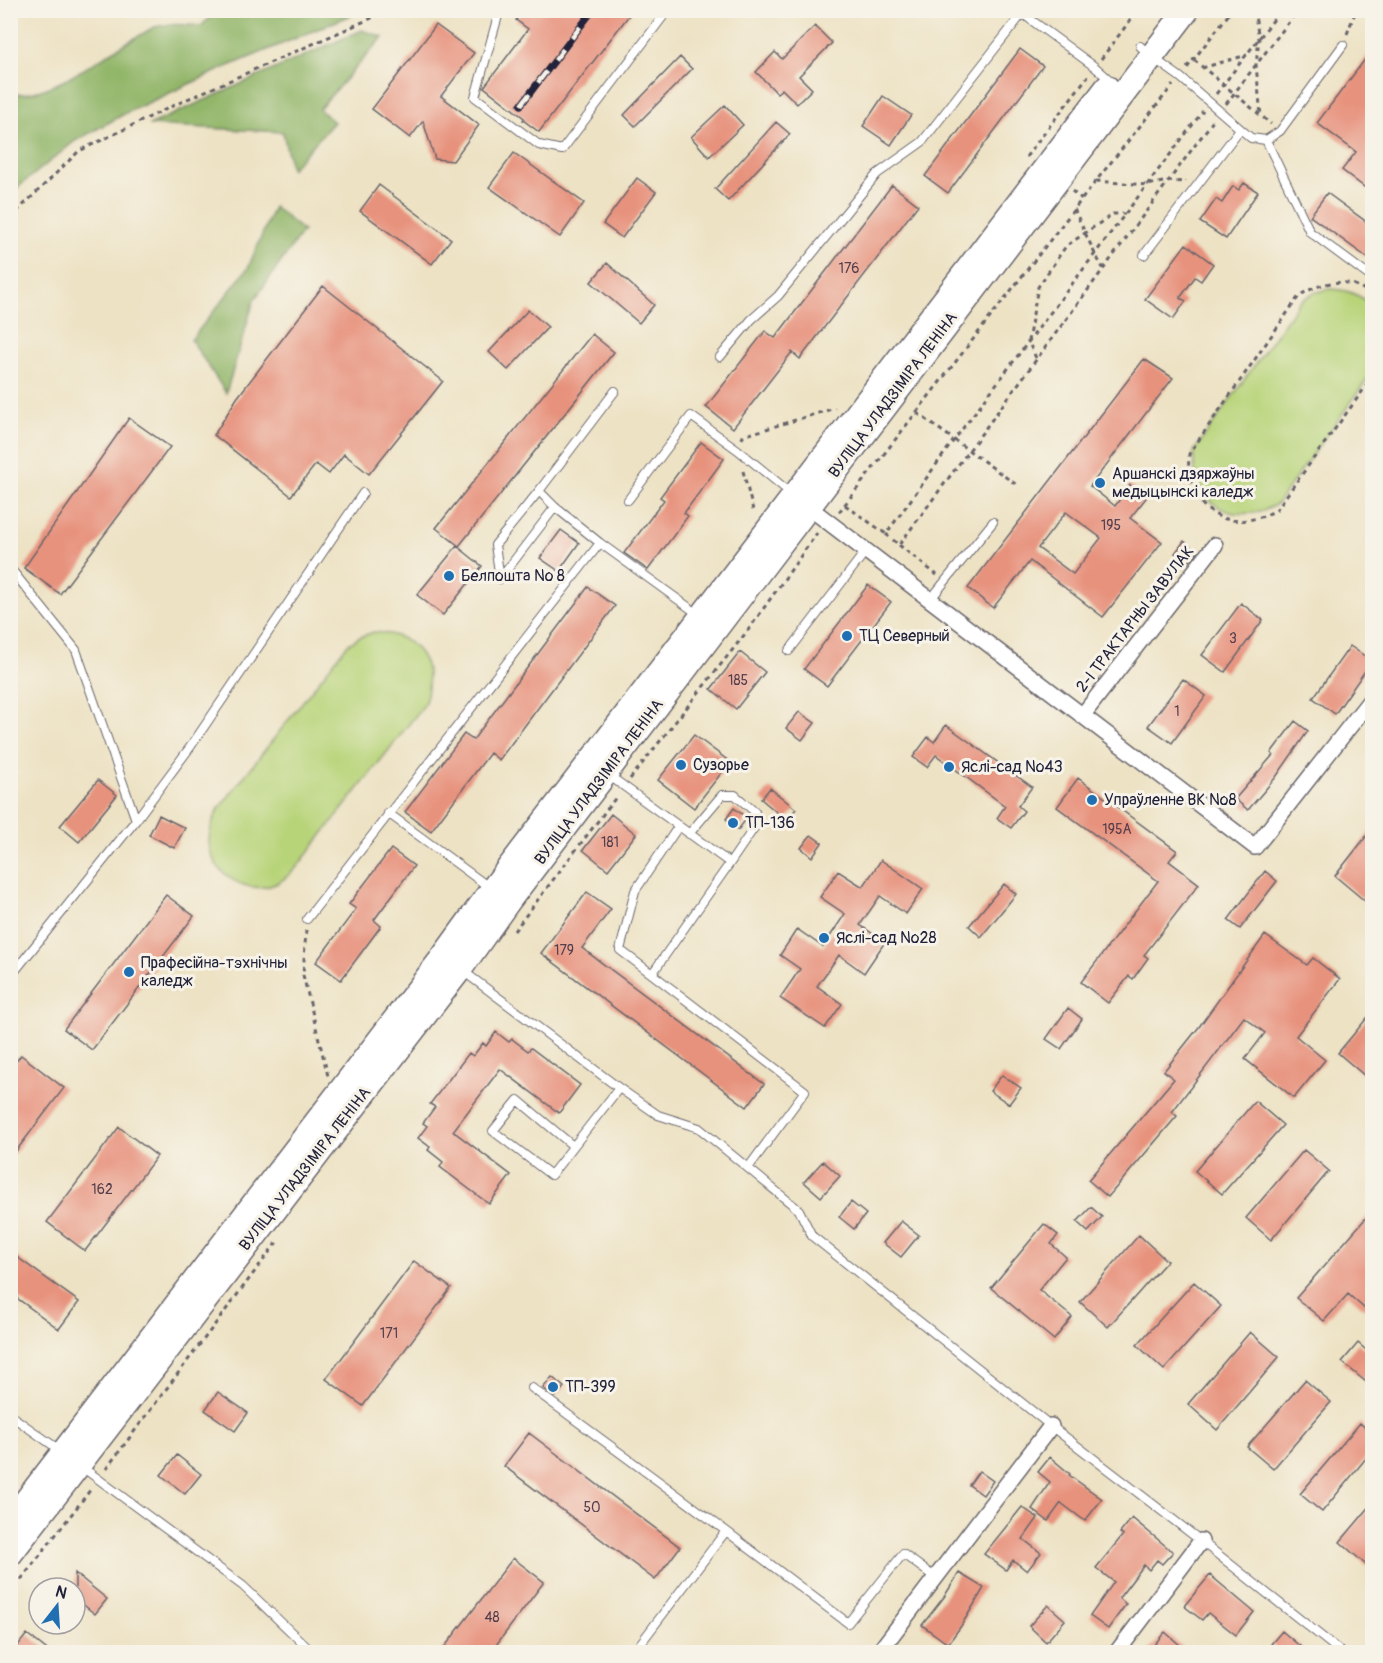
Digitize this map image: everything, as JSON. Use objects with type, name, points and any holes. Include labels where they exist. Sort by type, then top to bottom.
[{"type":"main road","name":"ВУЛІЦА УЛАДЗІМІРА ЛЕНІНА","points":[[1146,52],[1167,10]]},
{"type":"main road","name":"ВУЛІЦА УЛАДЗІМІРА ЛЕНІНА","points":[[10,1554],[71,1459],[452,963],[701,617],[801,502],[1146,52],[1187,10]]},
{"type":"main road","name":"ВУЛІЦА УЛАДЗІМІРА ЛЕНІНА","points":[[501,895],[615,779],[801,502]]},
{"type":"main road","name":"ВУЛІЦА УЛАДЗІМІРА ЛЕНІНА","points":[[10,1522],[71,1459]]},
{"type":"street","points":[[801,502],[1255,847],[1372,698]]},
{"type":"street","name":"2-І ТРАКТАРНЫ ЗАВУЛАК","points":[[1082,716],[1215,545]]},
{"type":"street","points":[[879,1653],[1051,1426]]},
{"type":"street","points":[[1117,1653],[1201,1541]]},
{"type":"lane","points":[[502,10],[498,16],[475,98],[539,145],[562,150],[668,10]]},
{"type":"lane","points":[[720,357],[751,320],[778,296],[877,174],[922,142],[1019,12],[1119,87]]},
{"type":"lane","points":[[1146,52],[1180,77],[1251,138],[1266,140],[1280,131],[1343,45]]},
{"type":"lane","points":[[1144,255],[1240,129]]},
{"type":"lane","points":[[1266,140],[1310,232],[1372,278]]},
{"type":"lane","points":[[555,507],[500,579],[495,545],[615,391]]},
{"type":"lane","points":[[628,500],[691,416],[738,450],[801,502]]},
{"type":"lane","points":[[539,491],[600,543],[701,617]]},
{"type":"lane","points":[[10,977],[136,820],[190,746],[363,493]]},
{"type":"lane","points":[[930,600],[993,522]]},
{"type":"lane","points":[[307,919],[600,543]]},
{"type":"lane","points":[[789,651],[865,552]]},
{"type":"lane","points":[[10,568],[76,650],[136,820]]},
{"type":"lane","points":[[615,779],[730,863]]},
{"type":"lane","points":[[652,974],[756,825],[755,812],[735,795],[722,795],[689,834]]},
{"type":"lane","points":[[388,813],[501,895]]},
{"type":"lane","points":[[678,827],[635,891],[620,950],[805,1091],[748,1168]]},
{"type":"lane","points":[[452,963],[619,1089],[658,1115],[699,1128],[799,1210],[812,1236],[1341,1653]]},
{"type":"lane","points":[[573,1146],[518,1100],[493,1131],[551,1175],[619,1089]]},
{"type":"lane","points":[[532,1388],[849,1623],[903,1554],[936,1578]]},
{"type":"lane","points":[[10,1415],[243,1586],[312,1653]]},
{"type":"lane","points":[[634,1653],[726,1531]]},
{"type":"path","points":[[10,218],[78,151],[183,101],[390,10]]},
{"type":"path","points":[[836,516],[1232,10]]},
{"type":"path","points":[[1254,10],[1259,39],[1256,65],[1261,116]]},
{"type":"path","points":[[886,534],[954,440],[1281,10]]},
{"type":"path","points":[[899,545],[968,449],[1298,10]]},
{"type":"path","points":[[1343,45],[1356,10]]},
{"type":"path","points":[[1202,68],[1247,54]]},
{"type":"path","points":[[1194,60],[1280,131]]},
{"type":"path","points":[[1096,181],[1147,185],[1168,181],[1199,183]]},
{"type":"path","points":[[1074,209],[1103,268]]},
{"type":"path","points":[[1036,358],[1029,341],[1038,287],[1066,246],[1113,214],[1125,214]]},
{"type":"path","points":[[1372,296],[1368,291],[1351,284],[1333,282],[1315,286],[1299,296],[1189,454],[1187,471],[1191,487],[1200,502],[1213,513],[1236,521],[1262,518],[1276,510],[1372,378]]},
{"type":"path","points":[[755,516],[738,450],[743,436],[841,406]]},
{"type":"path","points":[[917,413],[1018,486]]},
{"type":"path","points":[[845,505],[886,534],[945,582]]},
{"type":"path","points":[[511,935],[615,779],[749,629],[818,532]]},
{"type":"path","points":[[307,919],[303,975],[328,1078]]},
{"type":"path","points":[[10,1594],[202,1342]]},
{"type":"green space","points":[[218,10],[361,11],[224,68],[128,112],[75,141],[11,193],[11,94],[44,89],[60,82],[155,27],[201,26]]},
{"type":"green space","points":[[362,30],[383,37],[319,109],[334,122],[291,169],[283,132],[149,125]]},
{"type":"green space","points":[[274,207],[303,231],[254,300],[226,393],[191,340],[248,268]]},
{"type":"green space","points":[[1330,289],[1353,294],[1372,307],[1372,373],[1277,504],[1245,514],[1230,512],[1207,497],[1199,485],[1194,451],[1299,302],[1313,293]]},
{"type":"green space","points":[[374,632],[402,638],[420,654],[426,664],[428,677],[428,690],[424,705],[291,873],[270,886],[259,887],[238,883],[222,871],[211,853],[210,833],[218,810],[347,645]]},
{"type":"building","points":[[523,10],[633,10],[539,132],[484,87],[528,29],[516,20]]},
{"type":"building","points":[[436,25],[474,53],[441,96],[479,125],[453,161],[435,159],[423,121],[410,138],[372,109]]},
{"type":"building","points":[[815,26],[832,43],[799,76],[812,89],[797,104],[782,89],[777,93],[756,72],[775,52],[782,59]]},
{"type":"building","points":[[1020,49],[1043,66],[948,193],[925,176]]},
{"type":"building","points":[[1372,50],[1372,193],[1342,170],[1356,152],[1317,123]]},
{"type":"building","points":[[680,57],[692,69],[635,126],[624,115]]},
{"type":"building","points":[[883,96],[911,115],[891,145],[863,126]]},
{"type":"building","points":[[725,105],[743,125],[709,157],[691,137]]},
{"type":"building","points":[[776,122],[790,134],[728,201],[715,189]]},
{"type":"building","points":[[514,153],[584,203],[560,237],[489,187]]},
{"type":"building","points":[[637,178],[656,192],[622,238],[603,224]]},
{"type":"building","points":[[1244,183],[1258,192],[1226,239],[1200,222],[1216,199],[1222,203],[1233,186],[1239,190]]},
{"type":"building","points":[[379,185],[451,239],[432,264],[360,211]]},
{"type":"building","points":[[892,185],[918,205],[800,359],[792,352],[733,428],[706,407],[765,331],[775,338]]},
{"type":"building","points":[[1327,193],[1372,226],[1372,261],[1310,216]]},
{"type":"building","points":[[1186,244],[1213,264],[1201,281],[1195,277],[1180,298],[1186,301],[1173,319],[1145,299]]},
{"type":"building","points":[[607,263],[654,305],[639,323],[591,282]]},
{"type":"building","points":[[323,286],[443,381],[369,474],[344,454],[329,474],[316,464],[291,496],[214,435],[237,398]]},
{"type":"building","points":[[528,310],[548,327],[508,370],[489,352]]},
{"type":"building","points":[[592,334],[614,352],[459,546],[436,528]]},
{"type":"building","points":[[1144,359],[1173,378],[1090,486],[1115,506],[1130,485],[1146,498],[1130,518],[1162,542],[1103,617],[1030,561],[993,608],[968,588]],"holes":[[[1066,512],[1101,538],[1073,574],[1038,548]]]},
{"type":"building","points":[[129,418],[170,447],[60,594],[24,568]]},
{"type":"building","points":[[701,442],[724,459],[684,513],[688,516],[648,570],[624,553],[664,500],[660,497]]},
{"type":"building","points":[[561,530],[579,543],[559,571],[540,558]]},
{"type":"building","points":[[1184,541],[1197,552],[1188,563],[1175,553]]},
{"type":"building","points":[[457,546],[482,566],[443,615],[417,595]]},
{"type":"building","name":"ТЦ Северный","points":[[868,585],[891,602],[827,686],[804,669]]},
{"type":"building","points":[[588,587],[615,606],[499,760],[490,753],[431,831],[405,812],[464,734],[473,740]]},
{"type":"building","points":[[1241,603],[1263,620],[1225,672],[1202,655]]},
{"type":"building","points":[[1350,646],[1372,661],[1335,714],[1313,698]]},
{"type":"building","points":[[740,652],[765,672],[736,709],[711,689]]},
{"type":"building","points":[[1183,679],[1206,696],[1172,743],[1148,726]]},
{"type":"building","points":[[799,712],[815,723],[802,740],[786,728]]},
{"type":"building","points":[[1295,721],[1308,731],[1276,777],[1248,810],[1235,799],[1273,755],[1271,753]]},
{"type":"building","points":[[946,725],[1032,787],[1018,806],[1024,811],[1011,828],[997,818],[1005,806],[936,755],[927,767],[913,757],[928,737],[934,742]]},
{"type":"building","points":[[694,735],[730,762],[694,808],[658,780]]},
{"type":"building","points":[[1078,778],[1177,851],[1169,861],[1199,884],[1144,955],[1148,958],[1133,979],[1129,976],[1108,1003],[1081,982],[1158,881],[1057,807]]},
{"type":"building","points":[[98,780],[117,795],[79,842],[60,826]]},
{"type":"building","points":[[770,788],[796,809],[786,820],[761,799]]},
{"type":"building","name":"ТП-136","points":[[734,808],[747,818],[738,830],[726,819]]},
{"type":"building","points":[[611,814],[636,834],[608,870],[583,850]]},
{"type":"building","points":[[159,815],[185,828],[174,848],[149,835]]},
{"type":"building","points":[[1372,829],[1372,907],[1335,876]]},
{"type":"building","points":[[811,835],[822,843],[812,857],[801,848]]},
{"type":"building","points":[[391,849],[414,866],[374,920],[381,926],[341,980],[316,962],[356,909],[349,904]]},
{"type":"building","points":[[881,860],[923,889],[906,914],[880,896],[860,925],[885,942],[864,973],[839,955],[817,986],[842,1004],[825,1028],[780,998],[800,969],[780,955],[797,929],[823,947],[845,914],[820,897],[838,871],[863,887]]},
{"type":"building","points":[[1265,871],[1277,881],[1240,929],[1228,920]]},
{"type":"building","points":[[1004,884],[1016,894],[981,937],[969,926]]},
{"type":"building","points":[[587,892],[611,909],[582,948],[764,1084],[747,1107],[541,953]]},
{"type":"building","name":"Прафесійна-тэхнічны каледж","points":[[166,895],[194,916],[92,1050],[64,1029]]},
{"type":"building","points":[[1265,935],[1307,965],[1313,958],[1340,979],[1296,1036],[1325,1060],[1294,1098],[1245,1059],[1265,1033],[1244,1017],[1172,1112],[1177,1116],[1108,1197],[1088,1180],[1174,1079],[1164,1071],[1199,1027]]},
{"type":"building","points":[[1068,1008],[1082,1019],[1061,1049],[1046,1039]]},
{"type":"building","points":[[1372,1012],[1372,1082],[1338,1053]]},
{"type":"building","points":[[496,1032],[509,1042],[512,1039],[528,1051],[531,1048],[580,1085],[559,1113],[500,1069],[453,1131],[511,1175],[489,1204],[440,1167],[443,1162],[428,1150],[430,1147],[418,1138],[427,1126],[423,1123],[435,1107],[430,1104],[469,1053],[473,1056],[483,1043],[486,1046]]},
{"type":"building","points":[[21,1055],[64,1088],[10,1159],[10,1069]]},
{"type":"building","points":[[1002,1075],[1021,1088],[1009,1104],[990,1091]]},
{"type":"building","points":[[1255,1101],[1283,1125],[1222,1194],[1195,1171]]},
{"type":"building","points":[[119,1127],[157,1156],[85,1251],[47,1222]]},
{"type":"building","points":[[1304,1150],[1329,1171],[1271,1240],[1246,1218]]},
{"type":"building","points":[[823,1161],[840,1176],[821,1197],[804,1182]]},
{"type":"building","points":[[851,1202],[866,1214],[854,1229],[839,1217]]},
{"type":"building","points":[[1091,1207],[1102,1217],[1088,1232],[1077,1222]]},
{"type":"building","points":[[1372,1211],[1372,1315],[1348,1294],[1324,1321],[1296,1298]]},
{"type":"building","points":[[901,1221],[919,1235],[901,1257],[883,1243]]},
{"type":"building","points":[[1044,1224],[1058,1235],[1051,1244],[1066,1257],[1039,1290],[1072,1317],[1054,1340],[991,1288]]},
{"type":"building","points":[[1139,1235],[1167,1261],[1108,1327],[1080,1302]]},
{"type":"building","points":[[10,1252],[79,1302],[59,1329],[10,1293]]},
{"type":"building","points":[[414,1261],[451,1288],[363,1406],[326,1379]]},
{"type":"building","points":[[1194,1282],[1221,1306],[1164,1370],[1137,1345]]},
{"type":"building","points":[[1250,1332],[1279,1357],[1217,1430],[1188,1404]]},
{"type":"building","points":[[1358,1343],[1372,1355],[1372,1387],[1342,1362]]},
{"type":"building","name":"ТП-399","points":[[552,1377],[564,1387],[555,1397],[543,1388]]},
{"type":"building","points":[[1305,1380],[1331,1402],[1273,1469],[1247,1447]]},
{"type":"building","points":[[218,1392],[248,1413],[235,1431],[205,1410]]},
{"type":"building","points":[[1360,1423],[1372,1434],[1372,1451],[1322,1512],[1300,1494]]},
{"type":"building","points":[[529,1433],[680,1547],[655,1580],[504,1466]]},
{"type":"building","points":[[177,1455],[201,1474],[185,1494],[161,1475]]},
{"type":"building","points":[[1050,1457],[1069,1475],[1102,1499],[1085,1521],[1061,1503],[1048,1521],[1032,1509],[1050,1482],[1038,1472]]},
{"type":"building","points":[[979,1471],[993,1481],[983,1495],[969,1485]]},
{"type":"building","points":[[1372,1504],[1372,1570],[1340,1542]]},
{"type":"building","points":[[1022,1507],[1038,1518],[1023,1539],[1041,1553],[1027,1571],[1013,1560],[1006,1570],[984,1554]]},
{"type":"building","points":[[1132,1518],[1173,1552],[1162,1564],[1157,1560],[1149,1570],[1144,1565],[1119,1598],[1126,1604],[1108,1629],[1090,1616],[1114,1582],[1096,1568],[1123,1535],[1120,1533]]},
{"type":"building","points":[[513,1558],[544,1582],[490,1653],[440,1653]]},
{"type":"building","points":[[959,1573],[984,1588],[948,1644],[922,1625]]},
{"type":"building","points":[[1210,1575],[1254,1612],[1236,1635],[1208,1613],[1202,1620],[1184,1606]]},
{"type":"building","points":[[87,1583],[107,1599],[95,1614],[87,1608]]},
{"type":"building","points":[[1048,1605],[1065,1620],[1046,1642],[1029,1626]]},
{"type":"building","points":[[1282,1631],[1308,1653],[1281,1653],[1271,1644]]},
{"type":"building","points":[[1165,1632],[1189,1653],[1147,1653]]},
{"type":"building","points":[[27,1634],[51,1653],[12,1653]]},
{"type":"railway","points":[[521,105],[593,10]]},
{"type":"place","name":"Аршанскі дзяржаўны медыцынскі каледж","points":[[1100,483]]},
{"type":"place","name":"Белпошта № 8","points":[[449,576]]},
{"type":"place","name":"ТЦ Северный","points":[[847,636]]},
{"type":"place","name":"Сузорье","points":[[681,765]]},
{"type":"place","name":"Яслі-сад №43","points":[[949,767]]},
{"type":"place","name":"Упраўленне ВК №8","points":[[1092,800]]},
{"type":"place","name":"ТП-136","points":[[733,823]]},
{"type":"place","name":"Яслі-сад №28","points":[[824,938]]},
{"type":"place","name":"Прафесійна-тэхнічны каледж","points":[[129,972]]},
{"type":"place","name":"ТП-399","points":[[553,1387]]}]
